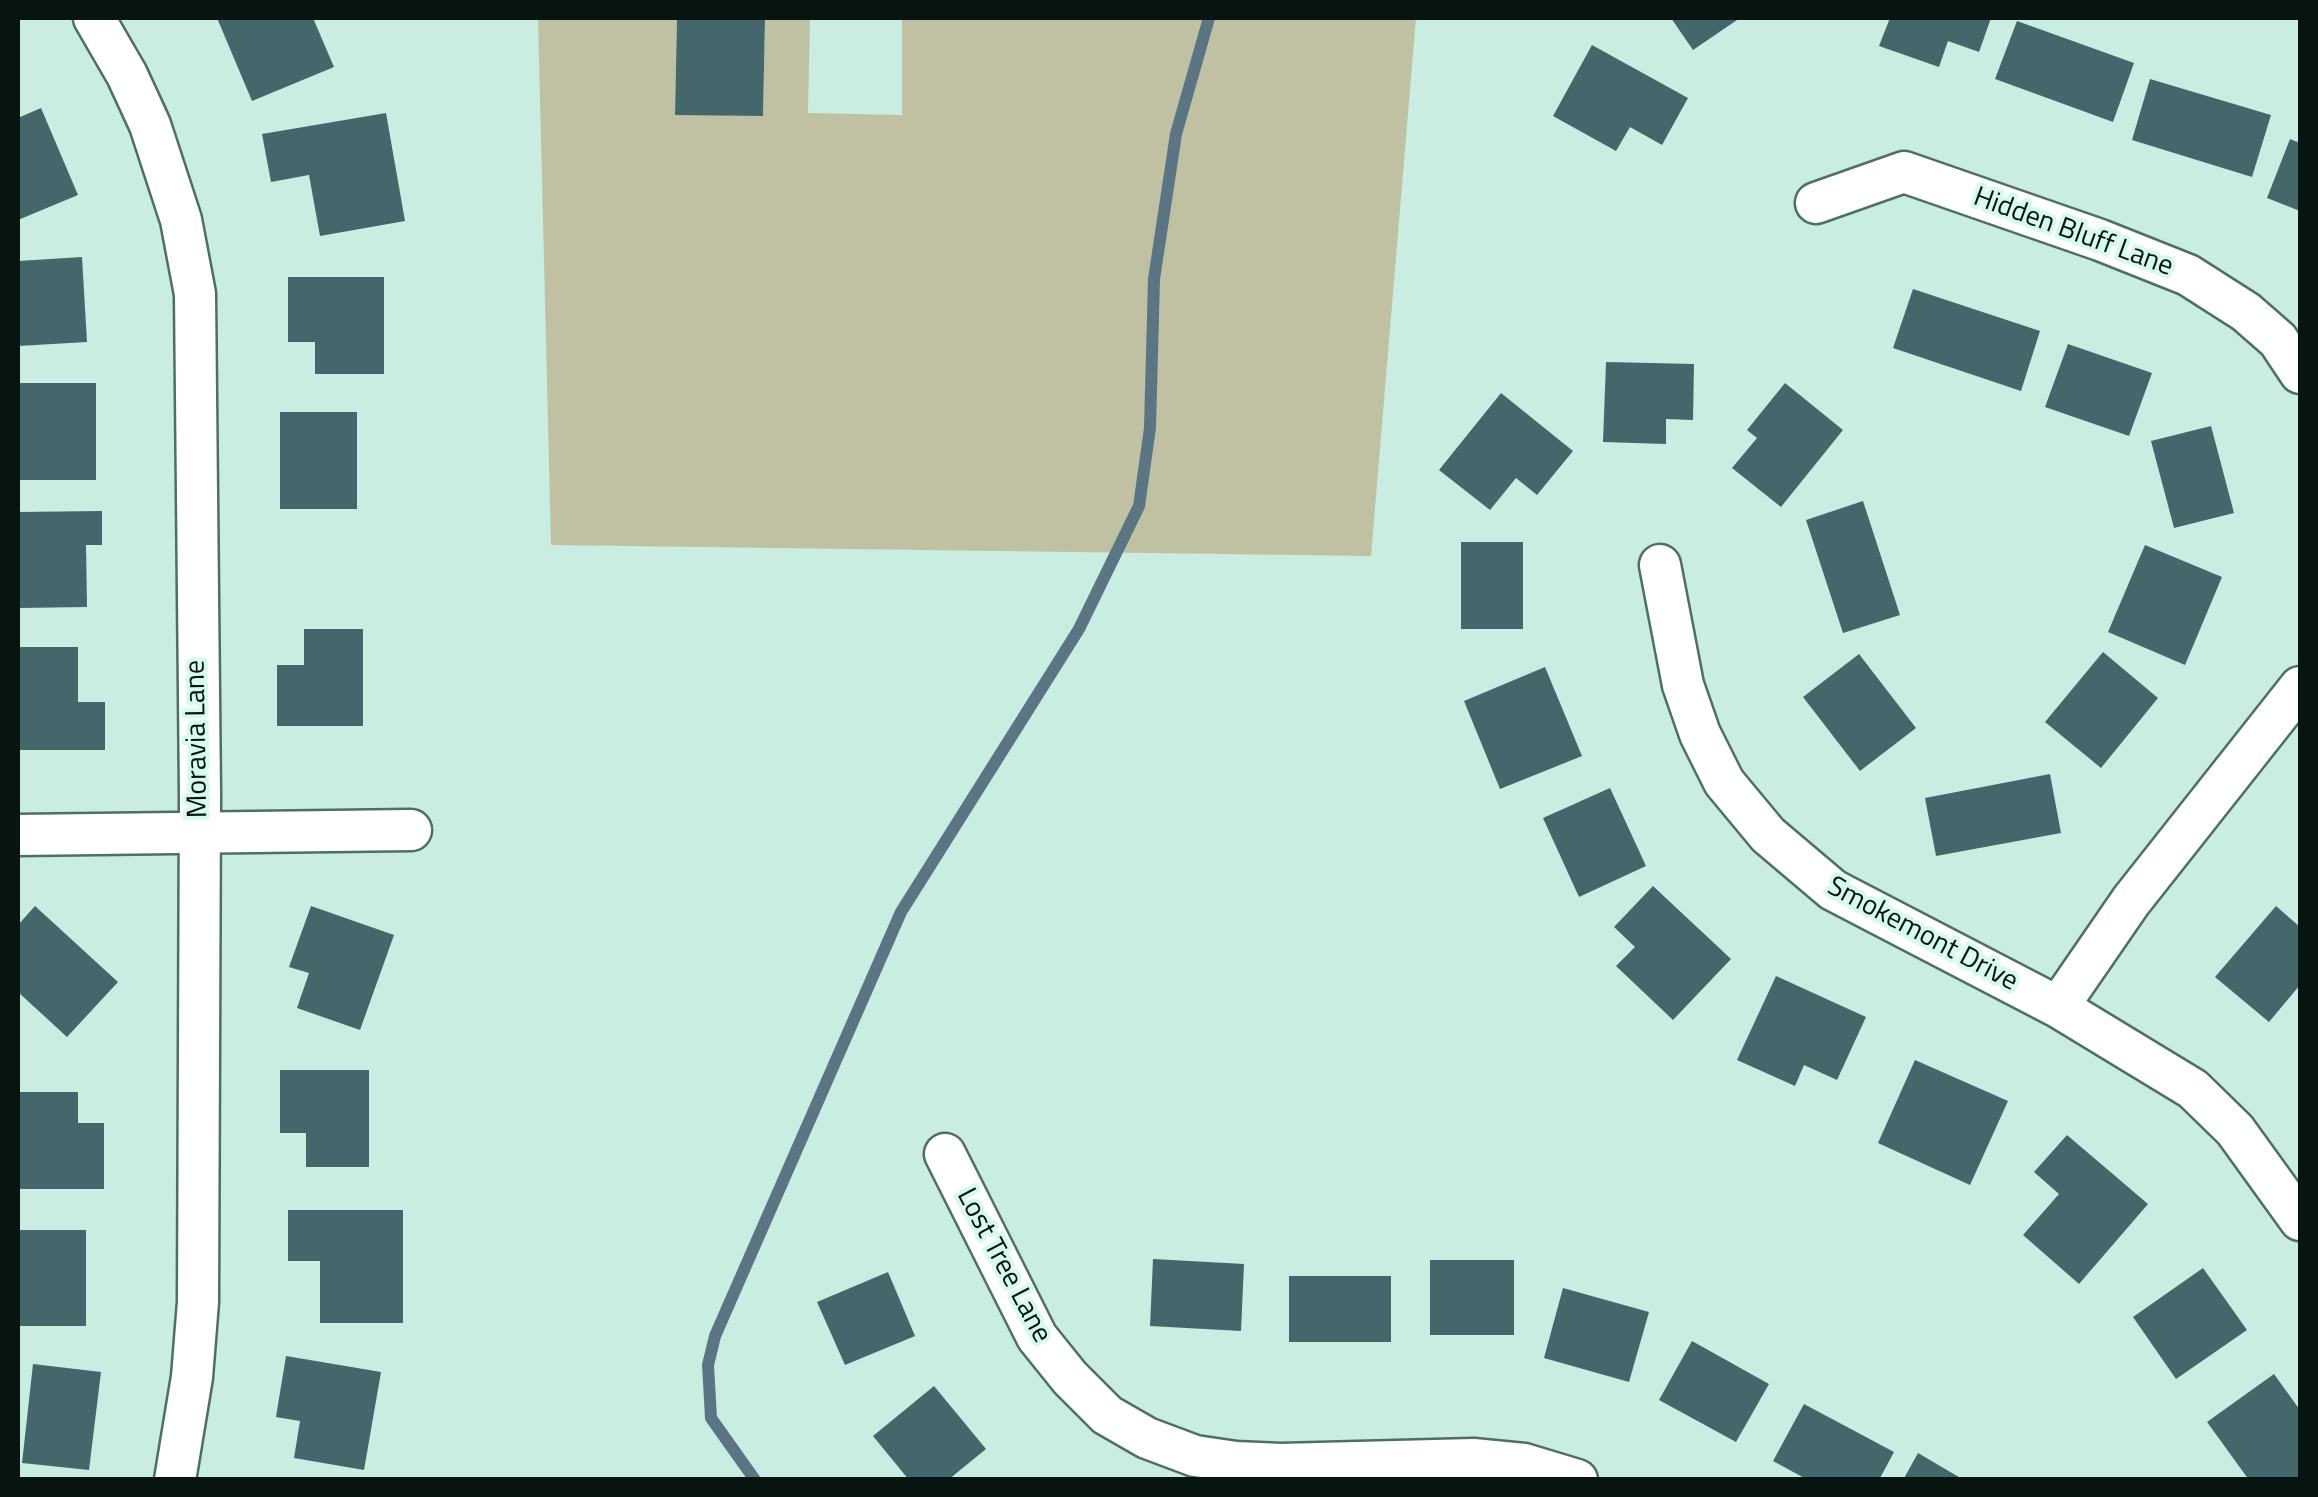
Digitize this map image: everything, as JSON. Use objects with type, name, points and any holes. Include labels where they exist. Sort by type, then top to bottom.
[{"type":"street","name":"Moravia Lane","points":[[94,18],[150,125],[181,220],[194,280],[197,327],[198,1302],[192,1377],[174,1480]]},
{"type":"street","name":"Hidden Bluff Lane","points":[[1816,203],[1904,172],[2047,221],[2188,275],[2246,312],[2278,340],[2300,373]]},
{"type":"street","name":"Smokemont Drive","points":[[1660,565],[1683,685],[1700,734],[1724,782],[1768,834],[1834,890],[2058,1006],[2193,1089],[2235,1130],[2300,1220]]},
{"type":"street","points":[[2058,1006],[2131,901],[2300,687]]},
{"type":"street","points":[[18,836],[410,830]]},
{"type":"street","name":"Lost Tree Lane","points":[[945,1154],[1036,1337],[1107,1415],[1148,1438],[1196,1456],[1236,1462],[1472,1459],[1524,1464],[1577,1480]]},
{"type":"green space","points":[[538,18],[677,18],[675,114],[763,116],[765,18],[810,18],[808,113],[902,115],[902,18],[1416,18],[1371,556],[551,545]]},
{"type":"building","points":[[217,18],[313,18],[334,67],[252,101]]},
{"type":"building","points":[[677,18],[765,18],[763,116],[675,115]]},
{"type":"building","points":[[1671,18],[1740,18],[1693,50]]},
{"type":"building","points":[[1890,18],[1991,18],[1979,52],[1948,41],[1939,67],[1879,46]]},
{"type":"building","points":[[2017,21],[2134,63],[2113,122],[1995,79]]},
{"type":"building","points":[[1592,45],[1688,98],[1662,145],[1630,127],[1616,151],[1553,116]]},
{"type":"building","points":[[2150,79],[2271,115],[2252,177],[2132,140]]},
{"type":"building","points":[[41,108],[78,195],[18,220],[18,118]]},
{"type":"building","points":[[386,113],[405,221],[320,236],[309,175],[271,182],[262,134]]},
{"type":"building","points":[[2290,139],[2300,143],[2300,211],[2267,198]]},
{"type":"building","points":[[82,257],[87,342],[18,346],[18,261]]},
{"type":"building","points":[[288,277],[384,277],[384,374],[315,374],[315,342],[288,342]]},
{"type":"building","points":[[1913,289],[2040,331],[2021,391],[1893,348]]},
{"type":"building","points":[[2068,344],[2152,373],[2129,436],[2045,407]]},
{"type":"building","points":[[1606,362],[1694,364],[1693,420],[1666,419],[1666,444],[1603,442]]},
{"type":"building","points":[[18,383],[96,383],[96,480],[18,480]]},
{"type":"building","points":[[1785,383],[1843,430],[1781,507],[1732,468],[1757,438],[1747,430]]},
{"type":"building","points":[[1501,393],[1573,451],[1537,495],[1516,478],[1490,510],[1439,470]]},
{"type":"building","points":[[280,412],[357,412],[357,509],[280,509]]},
{"type":"building","points":[[2211,426],[2234,513],[2174,528],[2151,441]]},
{"type":"building","points":[[1863,501],[1900,615],[1843,633],[1806,520]]},
{"type":"building","points":[[102,511],[102,545],[86,545],[87,607],[18,608],[18,512]]},
{"type":"building","points":[[1461,542],[1523,542],[1523,629],[1461,629]]},
{"type":"building","points":[[2145,545],[2222,577],[2185,665],[2108,632]]},
{"type":"building","points":[[304,629],[363,629],[363,726],[277,726],[277,665],[304,665]]},
{"type":"building","points":[[18,647],[78,647],[78,702],[105,702],[105,750],[18,750]]},
{"type":"building","points":[[2103,652],[2158,698],[2101,768],[2045,722]]},
{"type":"building","points":[[1859,654],[1916,728],[1860,771],[1803,697]]},
{"type":"building","points":[[1545,667],[1582,756],[1500,789],[1464,701]]},
{"type":"building","points":[[2050,774],[2061,833],[1936,856],[1925,798]]},
{"type":"building","points":[[1610,788],[1646,866],[1579,897],[1543,818]]},
{"type":"building","points":[[1653,886],[1731,959],[1673,1020],[1616,966],[1635,947],[1614,927]]},
{"type":"building","points":[[35,906],[118,982],[67,1037],[18,992],[18,925]]},
{"type":"building","points":[[311,906],[394,935],[360,1030],[297,1008],[309,973],[289,967]]},
{"type":"building","points":[[2276,906],[2300,927],[2300,985],[2269,1022],[2215,977]]},
{"type":"building","points":[[1776,976],[1866,1017],[1837,1080],[1804,1065],[1795,1086],[1737,1060]]},
{"type":"building","points":[[1915,1060],[2008,1101],[1970,1185],[1878,1143]]},
{"type":"building","points":[[280,1070],[369,1070],[369,1167],[306,1167],[306,1133],[280,1133]]},
{"type":"building","points":[[18,1092],[78,1092],[78,1123],[104,1123],[104,1189],[18,1189]]},
{"type":"building","points":[[2067,1135],[2148,1204],[2079,1284],[2023,1235],[2059,1194],[2034,1172]]},
{"type":"building","points":[[288,1210],[403,1210],[403,1323],[320,1323],[320,1261],[288,1261]]},
{"type":"building","points":[[18,1230],[86,1230],[86,1326],[18,1326]]},
{"type":"building","points":[[1153,1259],[1244,1264],[1241,1331],[1150,1326]]},
{"type":"building","points":[[1430,1260],[1514,1260],[1514,1335],[1430,1335]]},
{"type":"building","points":[[2203,1268],[2247,1330],[2176,1379],[2133,1317]]},
{"type":"building","points":[[888,1272],[915,1336],[845,1365],[817,1302]]},
{"type":"building","points":[[1289,1276],[1391,1276],[1391,1342],[1289,1342]]},
{"type":"building","points":[[1563,1288],[1649,1312],[1629,1382],[1544,1358]]},
{"type":"building","points":[[1692,1341],[1769,1384],[1736,1442],[1659,1400]]},
{"type":"building","points":[[286,1356],[381,1372],[364,1470],[294,1458],[300,1421],[276,1417]]},
{"type":"building","points":[[33,1364],[101,1372],[89,1470],[22,1463]]},
{"type":"building","points":[[2274,1374],[2300,1410],[2300,1480],[2249,1480],[2207,1422]]},
{"type":"building","points":[[934,1386],[986,1449],[948,1480],[909,1480],[873,1436]]},
{"type":"building","points":[[1804,1404],[1894,1452],[1879,1480],[1808,1480],[1773,1461]]},
{"type":"building","points":[[1918,1453],[1964,1480],[1903,1480]]},
{"type":"waterway","points":[[755,1480],[711,1418],[708,1365],[715,1336],[901,912],[1079,629],[1139,506],[1150,428],[1154,279],[1176,134],[1209,18]]}]
